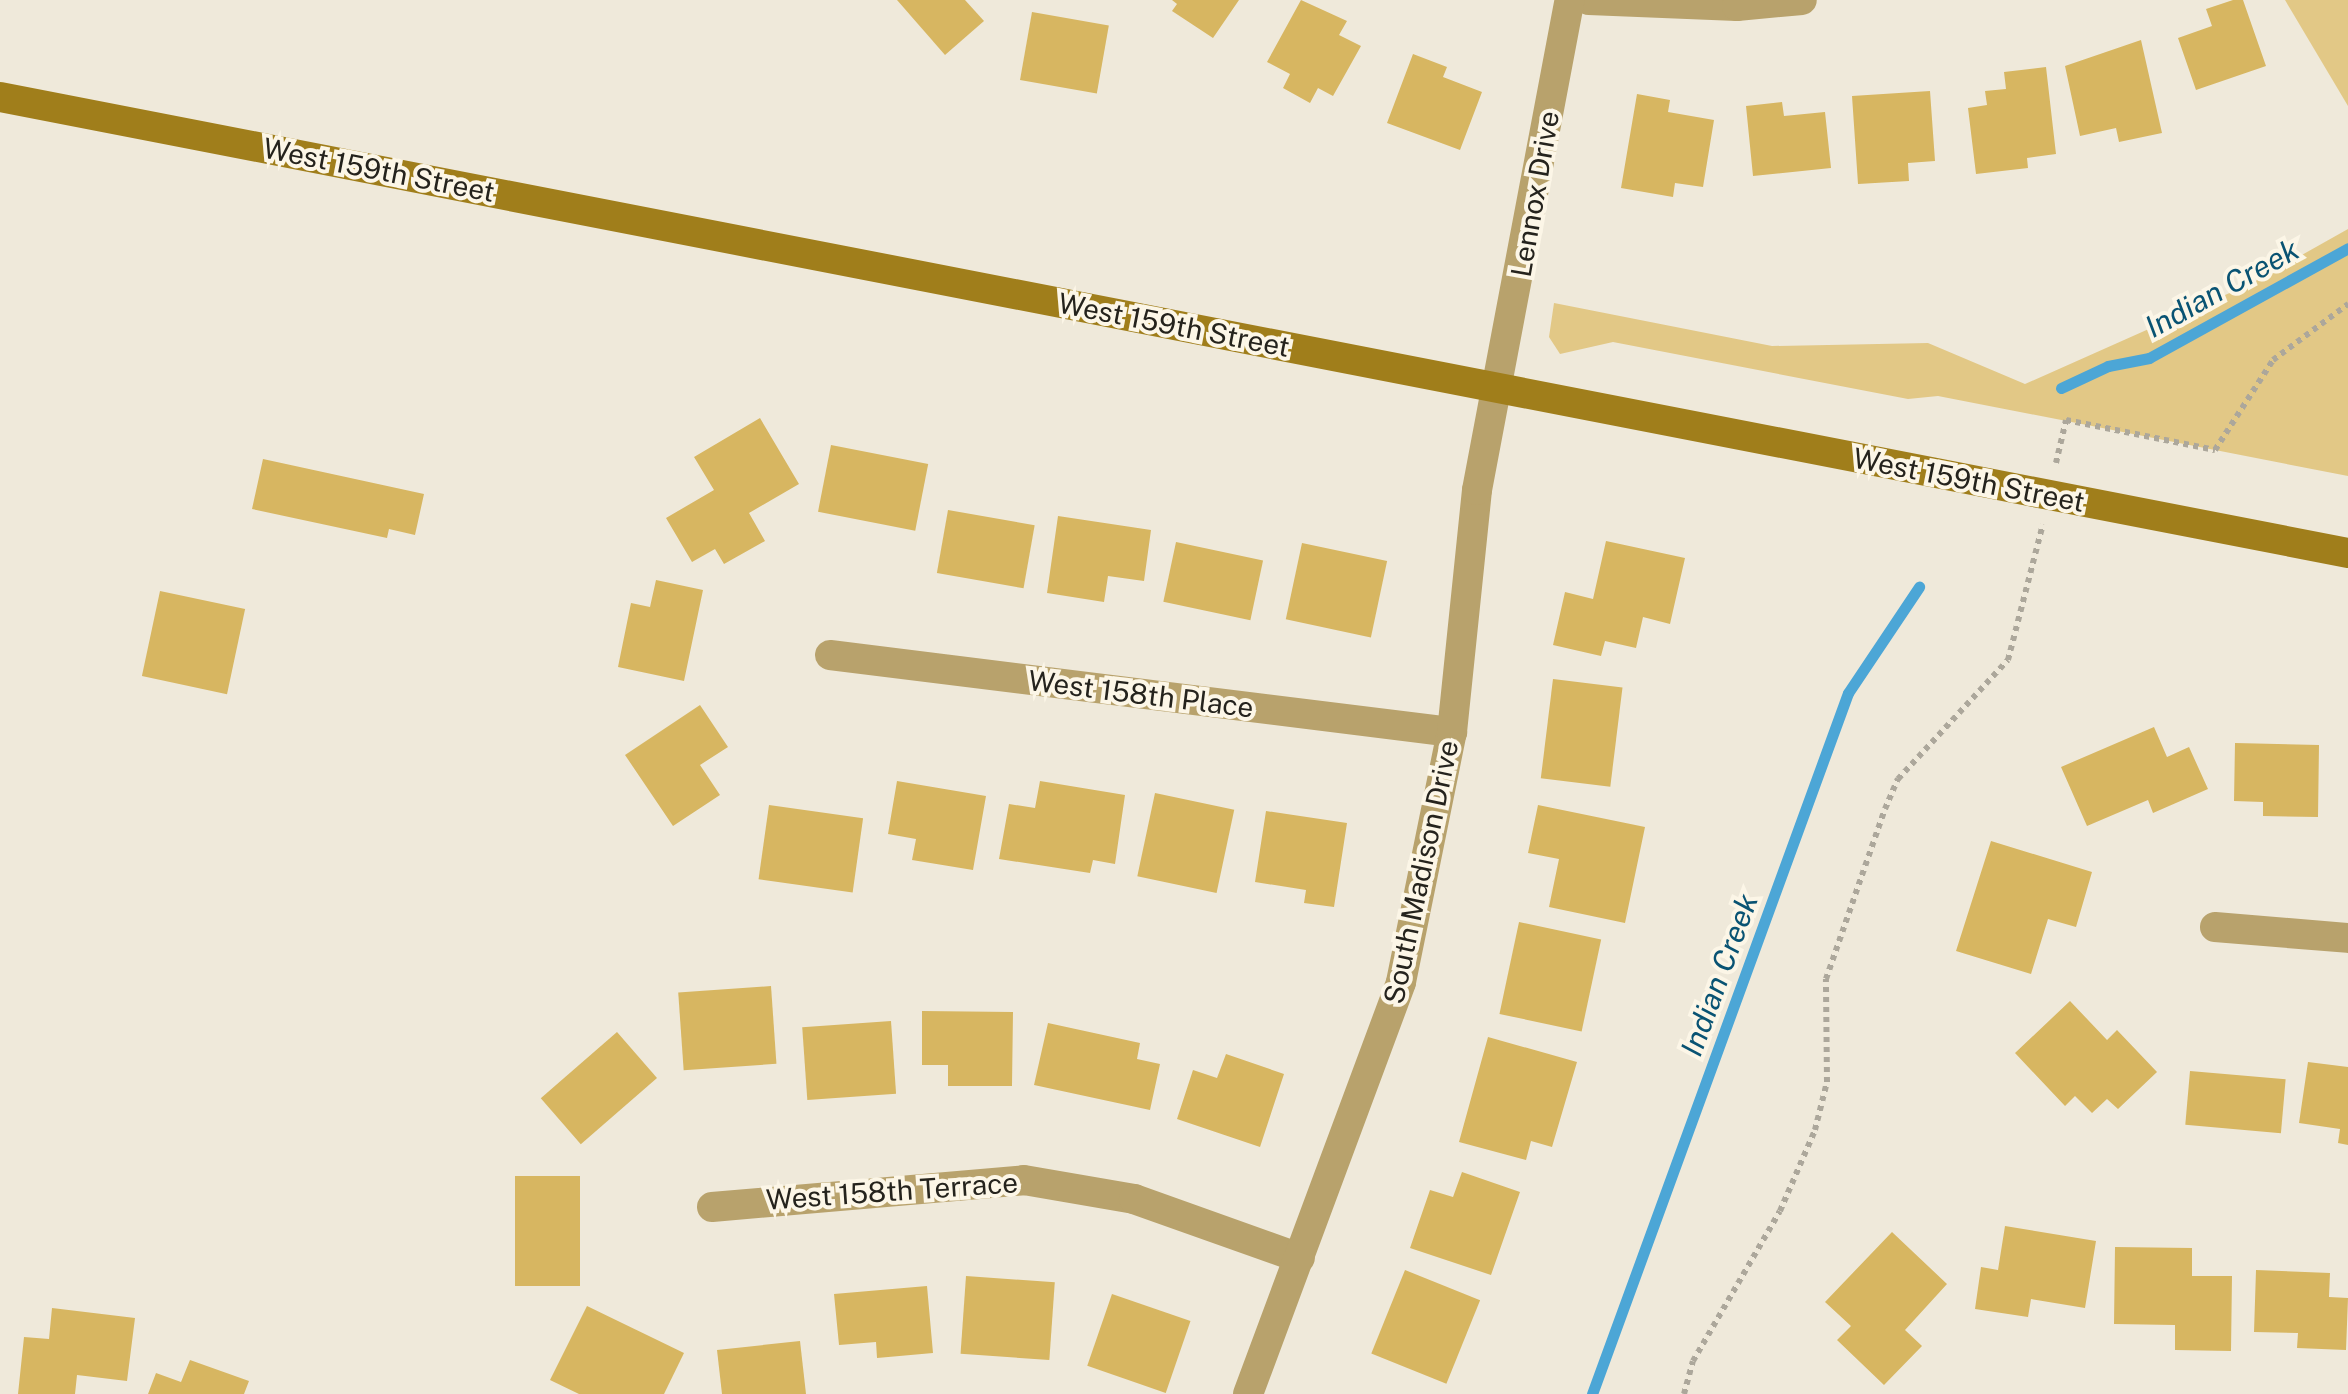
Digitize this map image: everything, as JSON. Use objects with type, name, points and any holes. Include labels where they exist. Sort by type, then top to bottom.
[{"type":"main road","name":"West 159th Street","points":[[0,97],[2348,553]]},
{"type":"street","name":"Lennox Drive","points":[[1499,388],[1570,0]]},
{"type":"street","points":[[1590,0],[1737,6],[1802,0]]},
{"type":"street","name":"South Madison Drive","points":[[1248,1394],[1401,982],[1452,732],[1464,580],[1499,388]]},
{"type":"street","name":"West 158th Place","points":[[830,655],[1452,732]]},
{"type":"street","points":[[2215,928],[2348,938]]},
{"type":"street","name":"West 158th Terrace","points":[[712,1207],[1024,1180],[1134,1199],[1300,1258]]},
{"type":"path","points":[[2057,462],[2066,420],[2215,450],[2273,360],[2348,304]]},
{"type":"path","points":[[1684,1394],[1694,1361],[1780,1211],[1815,1130],[1828,1082],[1826,979],[1885,809],[1898,779],[2008,660],[2041,534]]},
{"type":"shaded area","points":[[2285,0],[2348,0],[2348,106]]},
{"type":"shaded area","points":[[2348,229],[2348,476],[1938,396],[1908,399],[1613,342],[1560,354],[1549,337],[1554,303],[1772,346],[1928,343],[2025,384],[2252,283]]},
{"type":"building","points":[[897,0],[965,0],[984,21],[945,55]]},
{"type":"building","points":[[1172,0],[1239,0],[1213,38],[1172,11],[1177,4]]},
{"type":"building","points":[[1301,0],[1347,21],[1339,35],[1361,46],[1333,96],[1318,88],[1310,103],[1283,88],[1290,74],[1267,62]]},
{"type":"building","points":[[2243,0],[2266,66],[2196,90],[2178,38],[2212,26],[2206,9]]},
{"type":"building","points":[[1032,12],[1109,26],[1097,93],[1020,80]]},
{"type":"building","points":[[2141,40],[2162,133],[2119,142],[2116,128],[2080,136],[2065,66]]},
{"type":"building","points":[[1413,54],[1447,67],[1443,77],[1482,92],[1460,150],[1387,123]]},
{"type":"building","points":[[2046,67],[2056,154],[2027,158],[2028,168],[1976,174],[1968,108],[1987,105],[1985,91],[2006,89],[2004,72]]},
{"type":"building","points":[[1930,91],[1935,161],[1908,163],[1909,181],[1858,184],[1852,96]]},
{"type":"building","points":[[1637,94],[1670,100],[1668,112],[1714,120],[1703,187],[1675,183],[1673,197],[1621,188]]},
{"type":"building","points":[[1782,102],[1784,116],[1825,112],[1831,168],[1753,176],[1746,106]]},
{"type":"building","points":[[760,418],[799,484],[749,513],[765,541],[724,564],[715,549],[692,562],[666,518],[714,490],[694,457]]},
{"type":"building","points":[[831,445],[928,464],[915,531],[818,512]]},
{"type":"building","points":[[263,459],[424,494],[415,535],[389,529],[387,538],[252,509]]},
{"type":"building","points":[[948,510],[1035,525],[1024,588],[937,573]]},
{"type":"building","points":[[1058,516],[1151,530],[1144,581],[1108,576],[1104,602],[1047,593]]},
{"type":"building","points":[[1606,541],[1685,558],[1670,624],[1643,617],[1636,648],[1605,641],[1601,656],[1553,645],[1565,592],[1593,599]]},
{"type":"building","points":[[1176,542],[1263,561],[1250,620],[1163,602]]},
{"type":"building","points":[[1302,543],[1387,561],[1371,637],[1286,619]]},
{"type":"building","points":[[656,580],[703,590],[684,681],[618,667],[631,603],[650,607]]},
{"type":"building","points":[[160,591],[245,609],[227,694],[142,676]]},
{"type":"building","points":[[1553,679],[1622,688],[1610,787],[1541,778]]},
{"type":"building","points":[[700,705],[728,747],[700,765],[720,795],[673,826],[625,755]]},
{"type":"building","points":[[2154,727],[2167,757],[2189,747],[2208,789],[2153,813],[2148,800],[2087,826],[2061,767]]},
{"type":"building","points":[[2235,743],[2319,745],[2318,817],[2263,816],[2263,802],[2234,801]]},
{"type":"building","points":[[897,781],[986,796],[973,870],[912,860],[916,839],[888,834]]},
{"type":"building","points":[[1040,781],[1125,795],[1115,864],[1093,860],[1090,873],[999,859],[1009,804],[1035,808]]},
{"type":"building","points":[[1155,793],[1234,810],[1217,893],[1137,876]]},
{"type":"building","points":[[769,805],[863,818],[853,892],[759,879]]},
{"type":"building","points":[[1538,805],[1645,827],[1625,923],[1549,907],[1559,859],[1528,853]]},
{"type":"building","points":[[1266,811],[1347,823],[1334,907],[1304,903],[1306,890],[1255,882]]},
{"type":"building","points":[[1991,841],[2092,872],[2076,927],[2048,919],[2031,974],[1956,951]]},
{"type":"building","points":[[1519,922],[1601,939],[1582,1031],[1499,1014]]},
{"type":"building","points":[[771,986],[776,1064],[684,1070],[678,992]]},
{"type":"building","points":[[2070,1001],[2107,1040],[2117,1030],[2157,1072],[2118,1109],[2107,1099],[2092,1113],[2075,1096],[2065,1106],[2015,1053]]},
{"type":"building","points":[[922,1011],[1013,1012],[1012,1086],[948,1086],[948,1065],[922,1065]]},
{"type":"building","points":[[891,1021],[896,1094],[807,1100],[802,1027]]},
{"type":"building","points":[[1048,1023],[1140,1043],[1137,1059],[1160,1064],[1150,1110],[1034,1085]]},
{"type":"building","points":[[617,1032],[657,1078],[581,1144],[541,1098]]},
{"type":"building","points":[[1488,1037],[1577,1062],[1552,1147],[1531,1141],[1526,1160],[1459,1142]]},
{"type":"building","points":[[1226,1054],[1284,1074],[1260,1147],[1177,1119],[1193,1070],[1217,1078]]},
{"type":"building","points":[[2308,1062],[2348,1067],[2348,1145],[2338,1143],[2340,1129],[2299,1123]]},
{"type":"building","points":[[2190,1071],[2286,1079],[2281,1133],[2185,1125]]},
{"type":"building","points":[[1462,1172],[1520,1192],[1491,1275],[1410,1248],[1430,1190],[1453,1197]]},
{"type":"building","points":[[515,1176],[580,1176],[580,1286],[515,1286]]},
{"type":"building","points":[[2005,1226],[2096,1241],[2085,1308],[2031,1299],[2028,1317],[1975,1309],[1981,1267],[1998,1270]]},
{"type":"building","points":[[1892,1232],[1947,1284],[1905,1330],[1922,1346],[1884,1385],[1837,1340],[1851,1326],[1825,1302]]},
{"type":"building","points":[[2115,1247],[2192,1248],[2192,1276],[2232,1276],[2231,1351],[2175,1350],[2175,1325],[2114,1324]]},
{"type":"building","points":[[1405,1270],[1480,1300],[1446,1384],[1371,1353]]},
{"type":"building","points":[[2256,1270],[2330,1273],[2329,1297],[2348,1298],[2346,1350],[2297,1348],[2298,1333],[2254,1332]]},
{"type":"building","points":[[966,1276],[1055,1282],[1049,1360],[961,1354]]},
{"type":"building","points":[[927,1286],[933,1353],[877,1358],[876,1342],[839,1345],[834,1294]]},
{"type":"building","points":[[1112,1294],[1190,1321],[1166,1393],[1087,1366]]},
{"type":"building","points":[[587,1306],[684,1353],[664,1394],[579,1394],[550,1380]]},
{"type":"building","points":[[52,1308],[135,1318],[127,1381],[77,1375],[75,1394],[18,1394],[24,1337],[49,1339]]},
{"type":"building","points":[[800,1341],[806,1394],[722,1394],[717,1350]]},
{"type":"building","points":[[190,1360],[249,1381],[244,1394],[148,1394],[156,1373],[181,1382]]},
{"type":"waterway","name":"Indian Creek","points":[[2061,388],[2108,366],[2149,358],[2348,248]]},
{"type":"waterway","name":"Indian Creek","points":[[1592,1394],[1848,693],[1919,587]]}]
